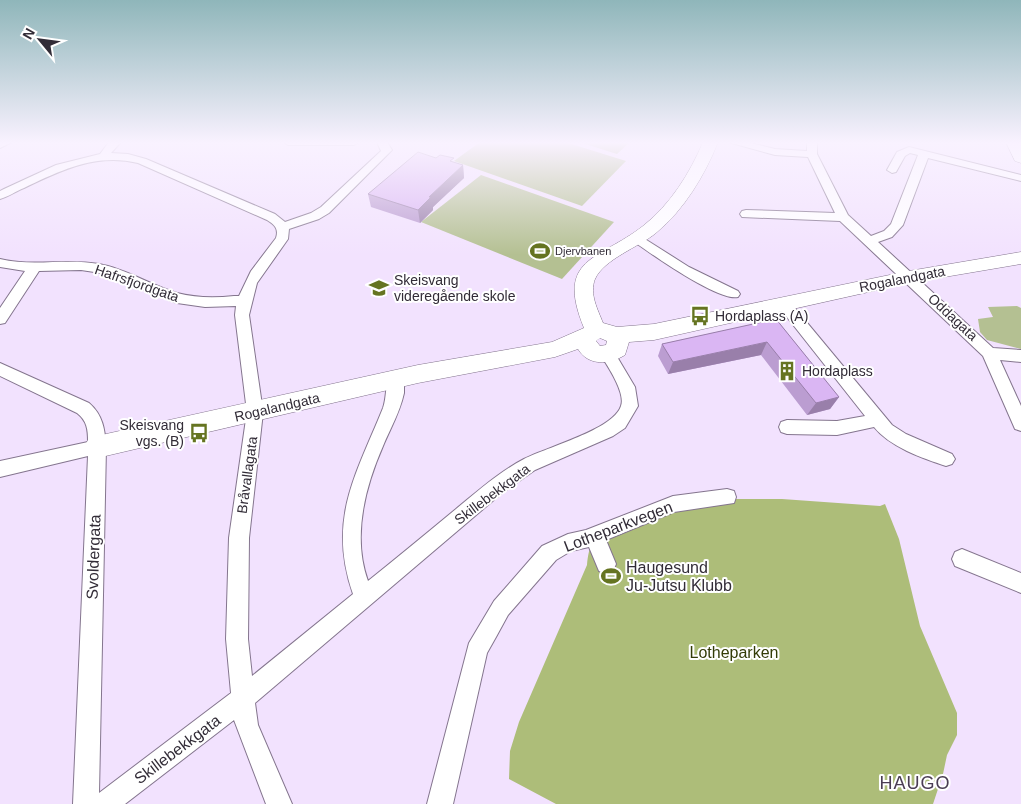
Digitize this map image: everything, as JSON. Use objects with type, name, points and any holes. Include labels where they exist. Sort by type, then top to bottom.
[{"type":"street","points":[[3,192],[31,180]]},
{"type":"street","points":[[184,180],[271,218],[283,228],[315,216],[325,210],[357,180]]},
{"type":"street","points":[[603,342],[584,300],[584,281],[597,264],[650,229],[671,208],[690,180]]},
{"type":"street","name":"Oddagata","points":[[826,180],[843,217],[989,352],[1021,424]]},
{"type":"street","points":[[869,241],[888,234],[897,225],[914,180]]},
{"type":"street","points":[[746,214],[843,217]]},
{"type":"street","name":"Bråvallagata","points":[[279,804],[246,726],[237,639],[238,538],[255,412],[242,315],[244,300],[253,276],[282,239],[285,232],[283,228]]},
{"type":"street","points":[[637,238],[684,270],[734,294]]},
{"type":"street","name":"Rogalandgata","points":[[0,469],[396,379],[555,349],[565,352],[603,342],[641,339],[654,332],[909,277],[1021,258]]},
{"type":"street","name":"Hafrsfjordgata","points":[[0,263],[18,267],[90,266],[112,271],[182,299],[219,303],[244,300]]},
{"type":"street","points":[[0,319],[35,267]]},
{"type":"street","points":[[784,304],[886,430],[900,439],[946,459]]},
{"type":"street","name":"Skillebekkgata","points":[[105,804],[242,699],[496,487],[530,465],[607,431],[619,423],[630,406],[630,399],[627,387],[603,342]]},
{"type":"street","points":[[989,352],[1021,356]]},
{"type":"street","name":"Svoldergata","points":[[0,368],[91,413],[95,421],[97,447],[86,804]]},
{"type":"street","points":[[364,597],[353,562],[350,538],[352,516],[359,488],[372,452],[396,398],[396,379]]},
{"type":"street","points":[[787,427],[836,428],[878,420]]},
{"type":"street","name":"Lotheparkvegen","points":[[440,804],[477,651],[501,608],[548,553],[568,543],[594,536],[673,504],[727,497]]},
{"type":"street","points":[[594,536],[606,564]]},
{"type":"street","points":[[962,559],[1021,583]]},
{"type":"green space","name":"Djervbanen","points":[[475,180],[494,180],[614,222],[562,279],[421,222]]},
{"type":"green space","points":[[507,180],[608,180],[582,206]]},
{"type":"green space","points":[[1017,306],[1021,308],[1021,349],[987,340],[980,332],[978,319],[993,317],[988,307]]},
{"type":"green space","name":"Lotheparken","points":[[728,499],[782,499],[880,506],[885,504],[899,539],[920,626],[957,713],[957,735],[947,755],[933,804],[556,804],[509,779],[510,751],[519,722],[587,565],[590,548],[595,539],[608,527]]},
{"type":"building","points":[[385,180],[448,180],[418,210],[368,194]]},
{"type":"building","points":[[776,319],[839,397],[816,403],[767,342],[673,362],[662,344]]},
{"type":"place","name":"Djervbanen","points":[[540,251]]},
{"type":"place","name":"Skeisvang videregående skole","points":[[379,288]]},
{"type":"place","name":"Hordaplass (A)","points":[[700,316]]},
{"type":"place","name":"Hordaplass","points":[[787,371]]},
{"type":"place","name":"Skeisvang vgs. (B)","points":[[199,433]]},
{"type":"place","name":"Haugesund Ju-Jutsu Klubb","points":[[611,576]]},
{"type":"district","name":"HAUGO","points":[[915,783]]}]
